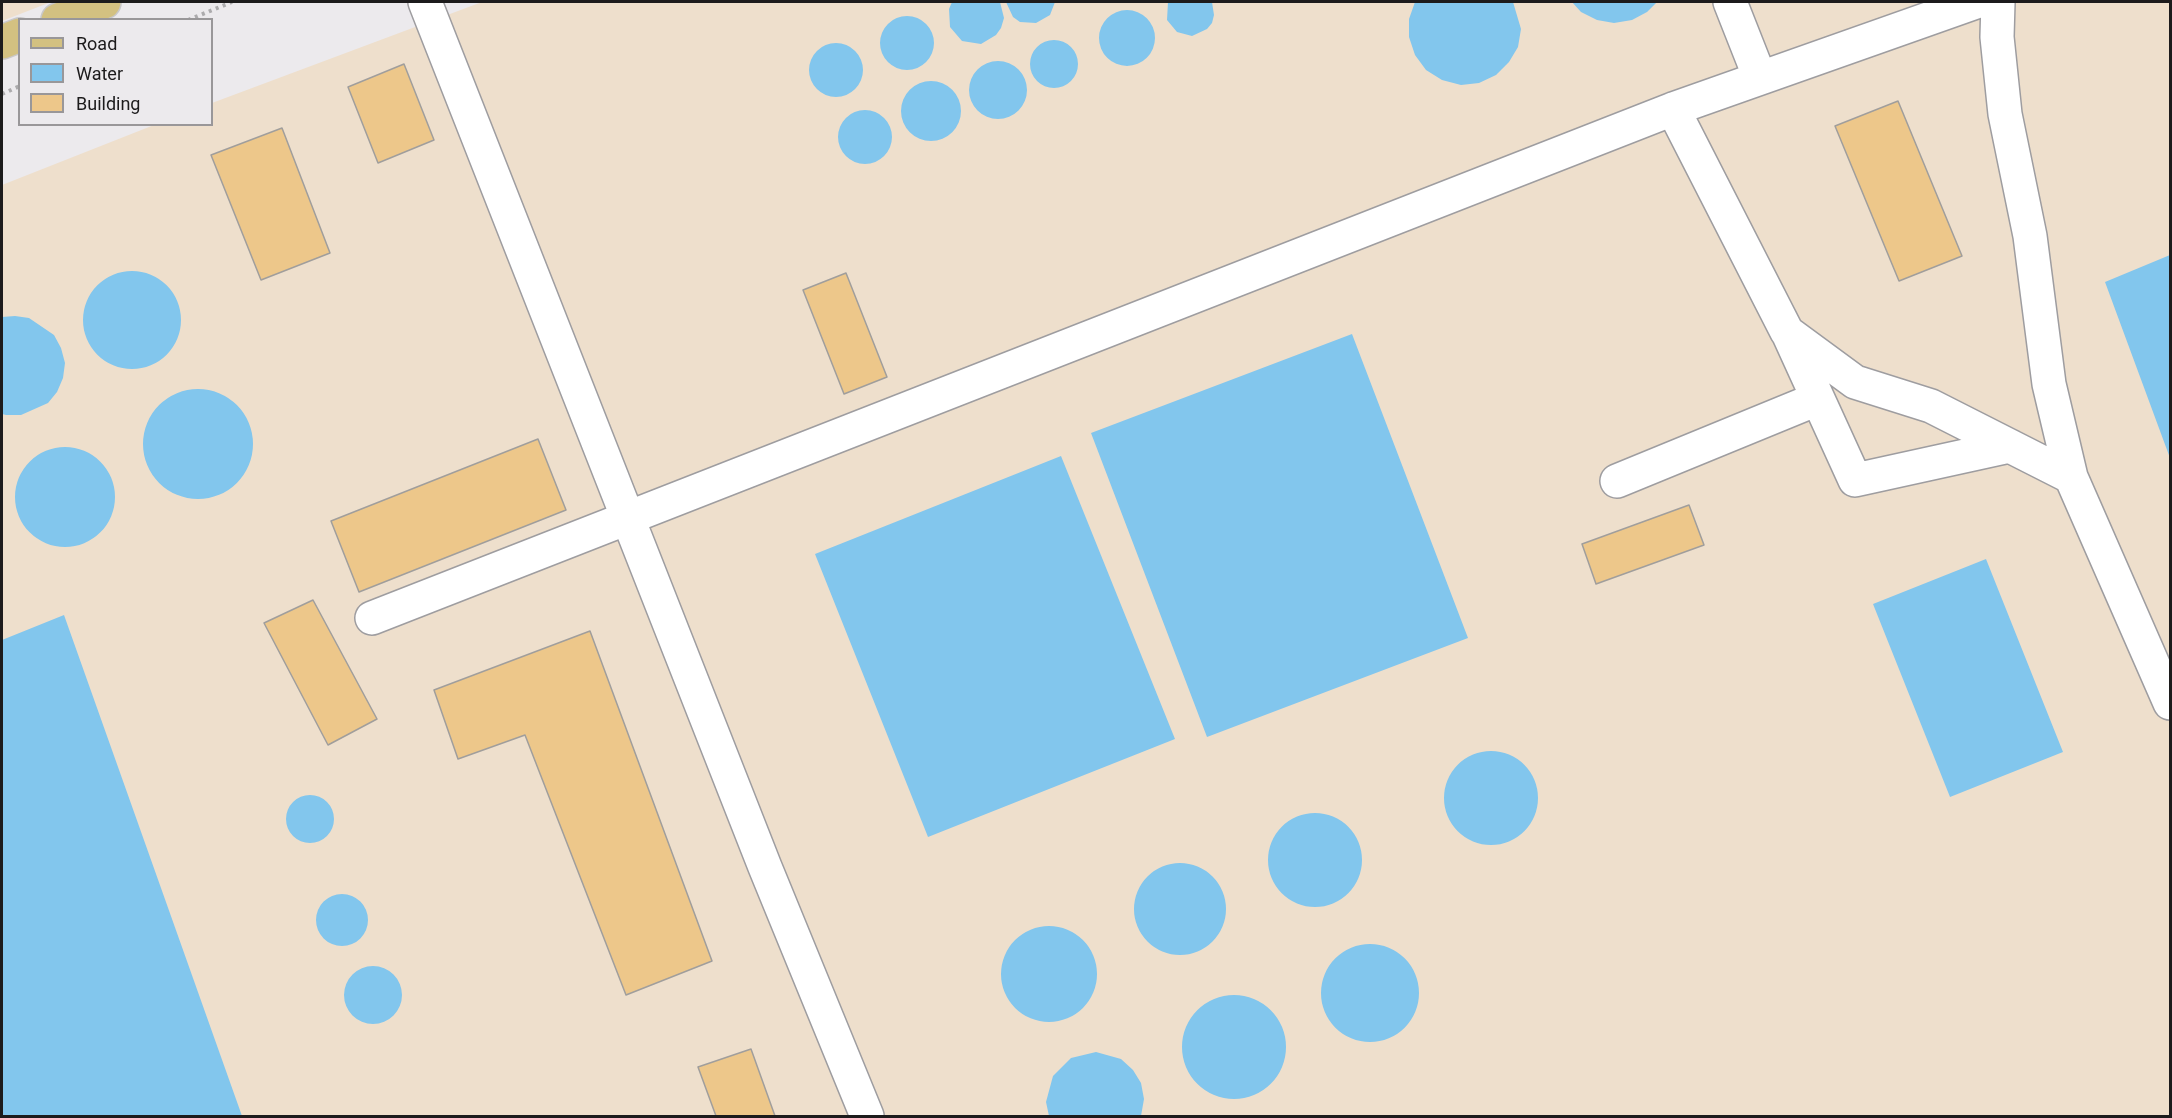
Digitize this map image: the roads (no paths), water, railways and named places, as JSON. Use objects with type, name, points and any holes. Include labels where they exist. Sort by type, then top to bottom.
[{"type":"main road","points":[[63,18],[104,2]]},
{"type":"main road","points":[[2,42],[18,35]]},
{"type":"lane","points":[[425,2],[770,878],[858,1113]]},
{"type":"lane","points":[[1730,2],[1760,78]]},
{"type":"lane","points":[[372,618],[1673,110],[1976,2]]},
{"type":"lane","points":[[1998,2],[1996,37],[2006,114],[2030,236],[2049,384],[2071,477],[2170,703]]},
{"type":"lane","points":[[1673,110],[1787,332],[1855,480],[2010,446]]},
{"type":"lane","points":[[1787,332],[1855,382],[1931,406],[2071,477]]},
{"type":"lane","points":[[1617,481],[1818,399]]},
{"type":"water","points":[[952,2],[1000,2],[1004,18],[1001,28],[996,35],[981,44],[962,41],[950,27],[949,9]]},
{"type":"water","points":[[1006,2],[1055,2],[1050,15],[1036,23],[1020,22],[1013,17]]},
{"type":"water","points":[[1168,2],[1212,2],[1214,15],[1212,23],[1207,29],[1192,36],[1177,32],[1167,20]]},
{"type":"water","points":[[1415,2],[1513,2],[1521,29],[1518,47],[1509,62],[1496,75],[1479,83],[1461,85],[1442,80],[1426,70],[1415,55],[1409,37],[1409,19]]},
{"type":"water","points":[[1572,2],[1657,2],[1647,12],[1632,20],[1614,23],[1597,20],[1581,12]]},
{"type":"water","points":[[1121,10],[1133,10],[1143,14],[1151,22],[1155,38],[1151,54],[1143,62],[1133,66],[1121,66],[1111,62],[1103,54],[1099,44],[1099,32],[1103,22],[1111,14]]},
{"type":"water","points":[[907,16],[917,18],[926,24],[932,33],[934,43],[932,53],[926,62],[917,68],[907,70],[897,68],[888,62],[882,53],[880,43],[882,33],[888,24],[897,18]]},
{"type":"water","points":[[1049,40],[1059,40],[1074,50],[1078,64],[1074,78],[1068,84],[1059,88],[1049,88],[1034,78],[1030,69],[1030,59],[1040,44]]},
{"type":"water","points":[[836,43],[846,45],[855,51],[861,60],[863,70],[861,80],[855,89],[846,95],[836,97],[826,95],[817,89],[811,80],[809,70],[811,60],[817,51],[826,45]]},
{"type":"water","points":[[998,61],[1009,63],[1019,69],[1025,79],[1027,90],[1025,101],[1019,111],[1009,117],[998,119],[987,117],[977,111],[971,101],[969,90],[971,79],[977,69],[987,63]]},
{"type":"water","points":[[931,81],[948,86],[956,94],[961,111],[956,128],[948,136],[931,141],[914,136],[906,128],[901,111],[906,94],[914,86]]},
{"type":"water","points":[[860,110],[870,110],[880,114],[888,122],[892,137],[888,152],[880,160],[870,164],[860,164],[850,160],[842,152],[838,142],[838,132],[842,122],[850,114]]},
{"type":"water","points":[[2170,255],[2170,458],[2105,282]]},
{"type":"water","points":[[132,271],[151,274],[167,285],[178,301],[181,320],[178,339],[167,355],[151,366],[132,369],[113,366],[97,355],[86,339],[83,320],[86,301],[97,285],[113,274]]},
{"type":"water","points":[[2,317],[29,318],[54,335],[65,363],[63,378],[57,392],[48,403],[21,415],[6,415],[2,414]]},
{"type":"water","points":[[1352,334],[1468,638],[1207,737],[1091,433]]},
{"type":"water","points":[[198,389],[219,393],[237,405],[249,423],[253,444],[249,465],[237,483],[219,495],[198,499],[177,495],[159,483],[147,465],[143,444],[147,423],[159,405],[177,393]]},
{"type":"water","points":[[65,447],[84,451],[100,462],[111,478],[115,497],[111,516],[100,532],[84,543],[65,547],[46,543],[30,532],[19,516],[15,497],[19,478],[30,462],[46,451]]},
{"type":"water","points":[[1061,456],[1175,739],[928,837],[815,554]]},
{"type":"water","points":[[1986,559],[2063,752],[1950,797],[1873,604]]},
{"type":"water","points":[[64,615],[242,1116],[2,1116],[2,640]]},
{"type":"water","points":[[1482,751],[1500,751],[1525,764],[1535,780],[1538,798],[1535,816],[1525,832],[1500,845],[1482,845],[1457,832],[1444,807],[1444,789],[1457,764]]},
{"type":"water","points":[[310,795],[327,802],[334,819],[327,836],[310,843],[293,836],[286,819],[293,802]]},
{"type":"water","points":[[1315,813],[1333,817],[1348,827],[1358,842],[1362,860],[1358,878],[1348,893],[1333,903],[1315,907],[1297,903],[1282,893],[1272,878],[1268,860],[1272,842],[1282,827],[1297,817]]},
{"type":"water","points":[[1180,863],[1198,866],[1213,876],[1223,891],[1226,909],[1223,927],[1213,942],[1198,952],[1180,955],[1162,952],[1147,942],[1137,927],[1134,909],[1137,891],[1147,876],[1162,866]]},
{"type":"water","points":[[342,894],[352,896],[360,902],[366,910],[368,920],[366,930],[360,938],[352,944],[342,946],[332,944],[324,938],[318,930],[316,920],[318,910],[324,902],[332,896]]},
{"type":"water","points":[[1049,926],[1067,930],[1083,940],[1093,956],[1097,974],[1093,992],[1083,1008],[1067,1018],[1049,1022],[1031,1018],[1015,1008],[1005,992],[1001,974],[1005,956],[1015,940],[1031,930]]},
{"type":"water","points":[[1370,944],[1389,947],[1405,958],[1416,974],[1419,993],[1416,1012],[1405,1028],[1389,1039],[1370,1042],[1351,1039],[1335,1028],[1324,1012],[1321,993],[1324,974],[1335,958],[1351,947]]},
{"type":"water","points":[[373,966],[384,968],[397,979],[402,995],[400,1006],[389,1019],[373,1024],[362,1022],[349,1011],[344,995],[346,984],[357,971]]},
{"type":"water","points":[[1234,995],[1254,999],[1271,1010],[1282,1027],[1286,1047],[1282,1067],[1271,1084],[1254,1095],[1234,1099],[1214,1095],[1197,1084],[1186,1067],[1182,1047],[1186,1027],[1197,1010],[1214,999]]},
{"type":"water","points":[[1096,1052],[1121,1059],[1133,1070],[1141,1083],[1144,1099],[1141,1116],[1049,1116],[1046,1102],[1053,1076],[1071,1058]]}]
